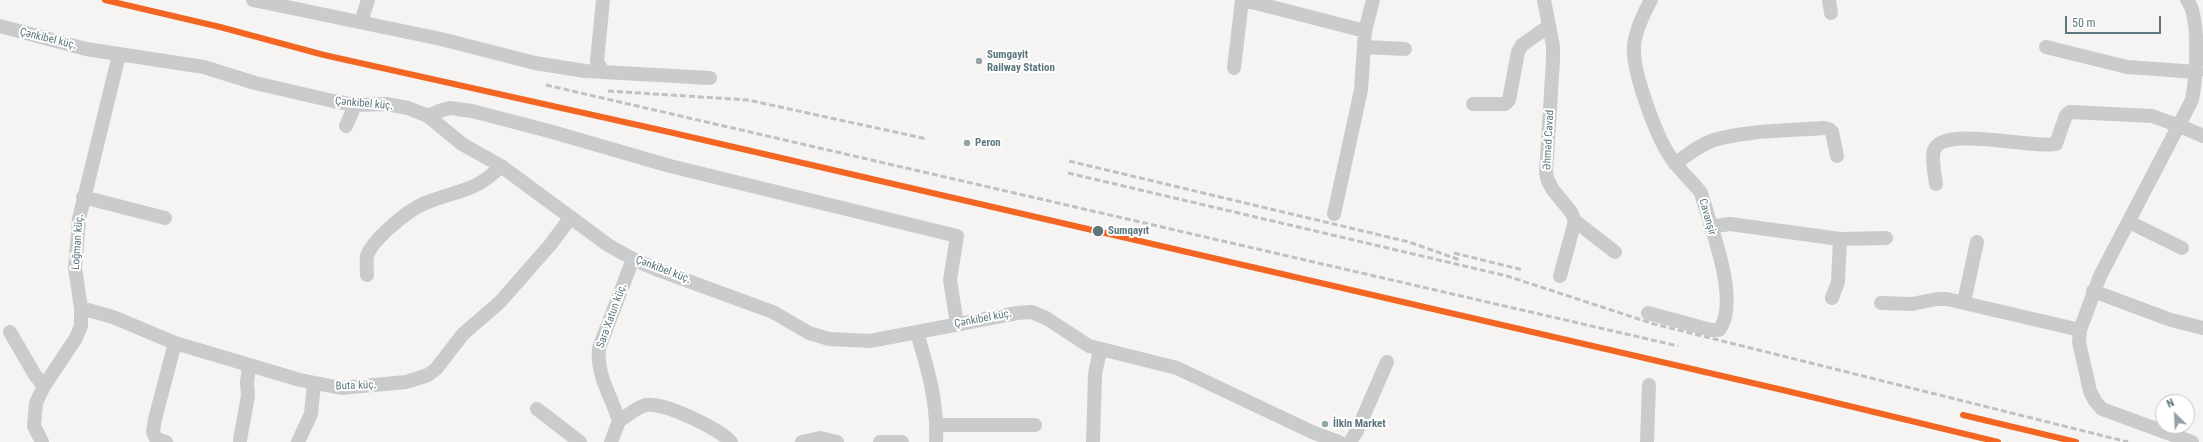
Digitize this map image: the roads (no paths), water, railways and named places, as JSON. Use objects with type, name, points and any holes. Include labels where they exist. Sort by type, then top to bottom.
[{"type":"street","points":[[253,0],[441,39],[535,63],[603,72],[710,78]]},
{"type":"street","points":[[361,22],[368,0]]},
{"type":"street","points":[[603,0],[597,62],[603,72]]},
{"type":"street","points":[[1234,68],[1243,0],[1365,31]]},
{"type":"street","points":[[1334,214],[1361,90],[1365,31],[1373,0]]},
{"type":"street","name":"Əhməd Cavad","points":[[1544,0],[1553,60],[1546,173],[1548,182],[1571,212],[1575,221],[1615,252]]},
{"type":"street","name":"Cavanşir","points":[[1648,313],[1712,330],[1719,330],[1728,304],[1726,285],[1701,193],[1695,184],[1675,164],[1665,149],[1649,113],[1634,56],[1637,34],[1651,0]]},
{"type":"street","points":[[2187,0],[2193,12],[2197,72],[2197,102],[2180,126],[2093,292],[2080,330],[2079,342],[2090,391],[2095,401],[2102,409],[2192,442]]},
{"type":"street","name":"Çənkibel küç.","points":[[0,26],[86,49],[119,55],[184,62],[204,66],[255,83],[333,102],[386,104],[408,108],[428,116],[462,144],[502,166],[608,245],[633,259],[658,270],[773,312],[809,333],[829,339],[870,340],[918,333],[1018,312],[1032,312],[1046,318],[1089,346],[1100,350],[1177,368],[1312,432],[1339,442]]},
{"type":"street","points":[[1473,104],[1505,104],[1509,100],[1518,52],[1522,45],[1549,26]]},
{"type":"street","points":[[1365,47],[1405,49]]},
{"type":"street","points":[[2046,47],[2127,67],[2197,72]]},
{"type":"street","name":"Loğman küç.","points":[[42,442],[34,426],[33,416],[36,403],[44,386],[76,338],[81,326],[75,268],[78,225],[83,197],[119,55]]},
{"type":"street","points":[[346,126],[355,104]]},
{"type":"street","points":[[428,116],[450,108],[472,111],[549,131],[670,166],[957,236],[950,280],[957,324]]},
{"type":"street","points":[[1936,184],[1933,152],[1937,145],[1944,140],[1985,139],[2051,145],[2056,144],[2066,115],[2070,112],[2076,111],[2152,116],[2203,136]]},
{"type":"street","points":[[1675,164],[1699,147],[1714,140],[1755,133],[1824,128],[1829,129],[1832,132],[1837,156]]},
{"type":"street","points":[[367,275],[367,257],[371,249],[405,216],[421,205],[483,183],[502,166]]},
{"type":"street","points":[[83,197],[165,218]]},
{"type":"street","name":"Buta küç.","points":[[80,308],[113,318],[176,342],[249,365],[314,383],[341,388],[361,388],[406,382],[428,375],[436,369],[463,334],[500,302],[550,245],[571,217]]},
{"type":"street","points":[[1560,276],[1575,221]]},
{"type":"street","points":[[2129,222],[2182,248]]},
{"type":"street","points":[[1710,227],[1730,224],[1840,239],[1886,238]]},
{"type":"street","points":[[1832,298],[1839,278],[1840,239]]},
{"type":"street","points":[[1964,302],[1977,242]]},
{"type":"street","name":"Sara Xatun küç.","points":[[619,421],[601,379],[597,362],[599,348],[633,259]]},
{"type":"street","points":[[2093,292],[2171,320],[2203,328]]},
{"type":"street","points":[[1881,303],[1912,304],[1937,299],[1964,302],[2080,330]]},
{"type":"street","points":[[10,332],[35,375],[44,386]]},
{"type":"street","points":[[918,333],[930,374],[937,425],[936,442]]},
{"type":"street","points":[[166,442],[156,439],[153,432],[155,419],[176,342]]},
{"type":"street","points":[[1093,442],[1095,374],[1100,350]]},
{"type":"street","points":[[1350,442],[1357,430],[1387,362]]},
{"type":"street","points":[[240,440],[248,396],[247,383],[249,365]]},
{"type":"street","points":[[298,442],[311,414],[314,383]]},
{"type":"street","points":[[1647,442],[1649,385]]},
{"type":"street","points":[[612,442],[619,421],[644,405],[656,405],[695,420],[721,434],[731,442]]},
{"type":"street","points":[[537,409],[580,442]]},
{"type":"street","points":[[937,425],[1035,425]]},
{"type":"street","points":[[802,442],[820,438],[837,442]]},
{"type":"street","points":[[880,442],[902,442]]},
{"type":"railway","points":[[546,85],[1678,346]]},
{"type":"railway","points":[[608,91],[748,100],[927,139]]},
{"type":"railway","points":[[1069,161],[1409,242],[1460,260]]},
{"type":"railway","points":[[1068,173],[1507,276],[1654,324],[2128,442]]},
{"type":"railway","points":[[1454,253],[1523,270]]},
{"type":"place","name":"Sumgayit Railway Station","points":[[979,61]]},
{"type":"place","name":"Peron","points":[[967,143]]},
{"type":"place","name":"Sumqayıt","points":[[1098,231]]},
{"type":"place","name":"İlkin Market","points":[[1325,424]]}]
